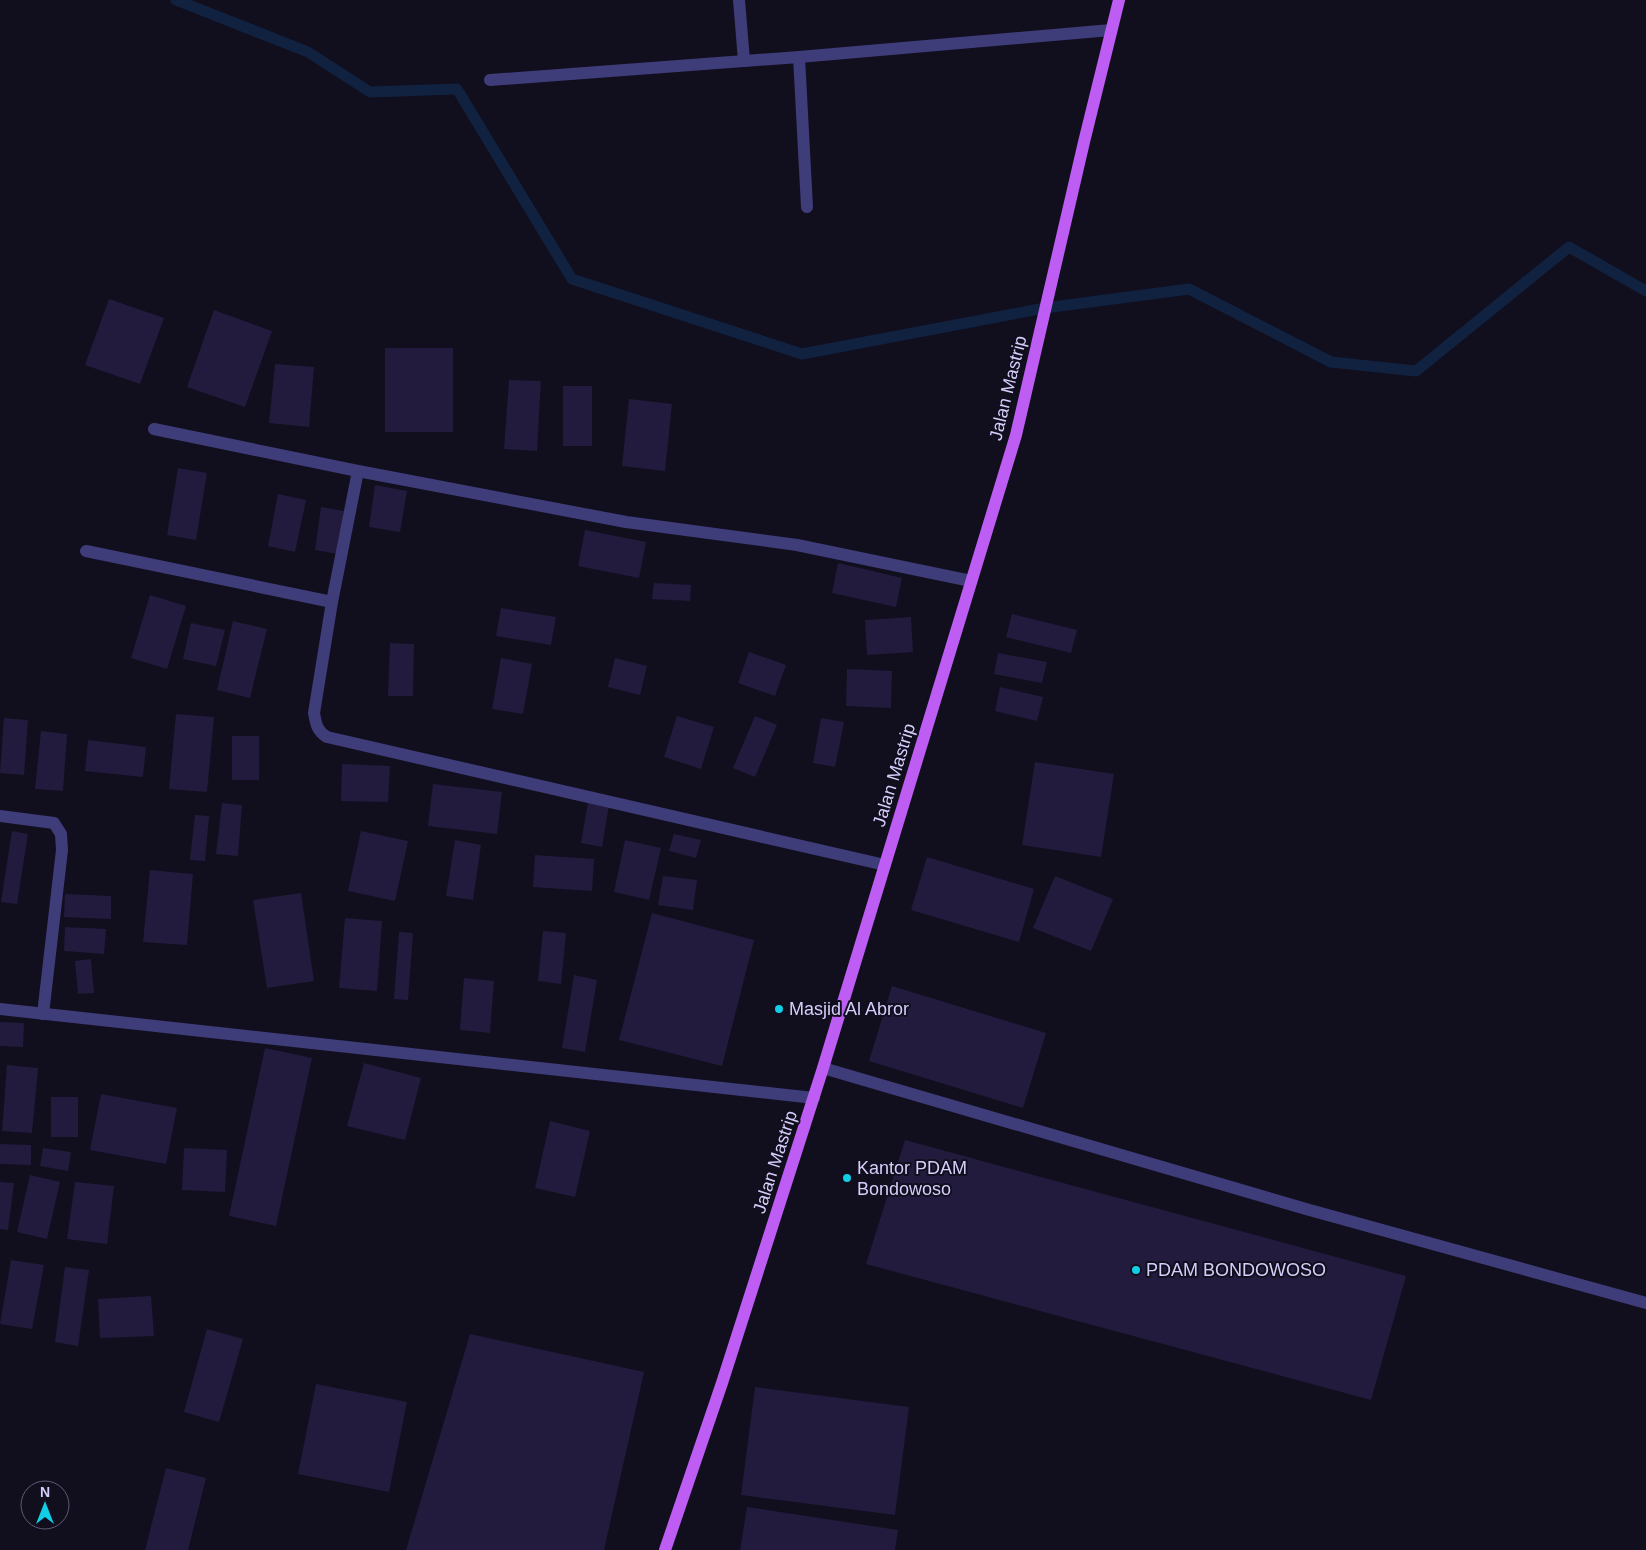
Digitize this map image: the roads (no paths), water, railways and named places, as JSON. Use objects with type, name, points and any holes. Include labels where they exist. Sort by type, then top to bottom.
[{"type":"main road","name":"Jalan Mastrip","points":[[665,1550],[722,1383],[814,1098],[1016,435],[1119,0]]},
{"type":"street","points":[[739,0],[744,61]]},
{"type":"street","points":[[490,80],[799,57],[1111,30]]},
{"type":"street","points":[[799,57],[807,207]]},
{"type":"street","points":[[154,429],[358,471],[626,522],[797,544],[971,581]]},
{"type":"street","points":[[358,471],[332,602],[314,713],[316,725],[321,733],[327,737],[885,865]]},
{"type":"street","points":[[86,551],[332,602]]},
{"type":"street","points":[[0,816],[54,824],[61,834],[62,850],[43,1014]]},
{"type":"street","points":[[0,1009],[814,1098]]},
{"type":"street","points":[[823,1068],[1306,1209],[1646,1303]]},
{"type":"waterway","points":[[176,0],[308,52],[370,92],[457,89],[572,279],[802,354],[1045,308],[1189,289],[1331,362],[1416,371],[1569,247],[1646,291]]},
{"type":"place","name":"Masjid Al Abror","points":[[779,1009]]},
{"type":"place","name":"Kantor PDAM Bondowoso","points":[[847,1178]]},
{"type":"place","name":"PDAM BONDOWOSO","points":[[1136,1270]]}]
